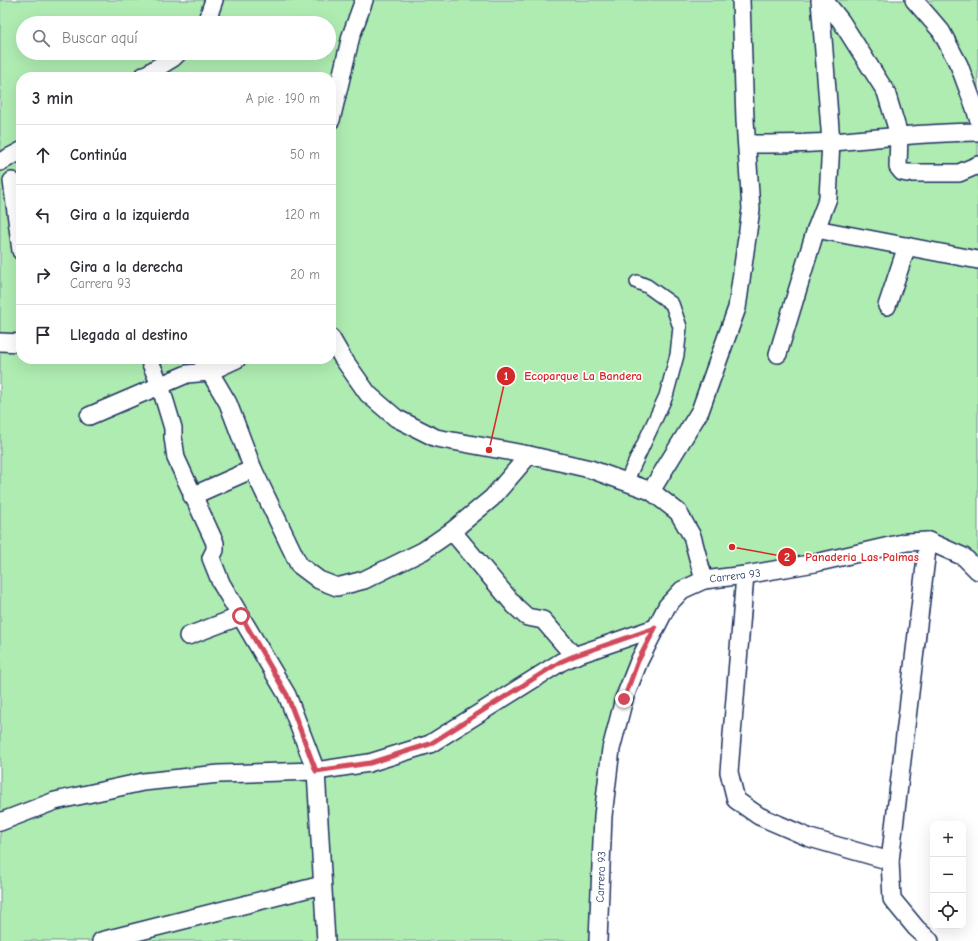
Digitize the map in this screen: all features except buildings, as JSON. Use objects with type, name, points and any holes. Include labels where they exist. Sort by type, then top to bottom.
[{"type":"street","points":[[208,16],[214,0]]},
{"type":"street","points":[[336,99],[351,36],[364,0]]},
{"type":"street","points":[[651,491],[700,411],[738,308],[751,209],[741,0]]},
{"type":"street","points":[[778,354],[816,230],[828,198],[831,142],[820,0]]},
{"type":"street","points":[[824,0],[841,21],[886,92],[899,136],[898,167],[902,172],[959,173],[978,165]]},
{"type":"street","points":[[914,0],[941,31],[959,65],[976,108],[978,118]]},
{"type":"street","points":[[150,72],[170,60]]},
{"type":"street","points":[[747,144],[831,142],[952,132],[978,132]]},
{"type":"street","points":[[0,162],[16,154]]},
{"type":"street","points":[[11,181],[16,216]]},
{"type":"street","points":[[816,230],[978,260]]},
{"type":"street","points":[[887,306],[907,246]]},
{"type":"street","points":[[626,482],[666,396],[677,355],[680,327],[672,304],[646,286],[637,282]]},
{"type":"street","points":[[0,342],[16,343]]},
{"type":"street","points":[[336,347],[368,394],[396,418],[436,438],[529,455],[590,469],[651,491],[678,512],[692,536],[704,580]]},
{"type":"street","points":[[151,364],[160,385],[173,428],[176,458],[192,496],[215,543],[215,550],[211,558],[222,583],[287,695],[316,771],[326,941]]},
{"type":"street","points":[[89,416],[206,365],[228,404],[253,469],[299,565],[319,580],[337,587],[364,580],[417,554],[452,531],[492,498],[529,455]]},
{"type":"street","points":[[192,496],[253,469]]},
{"type":"street","points":[[452,531],[515,606],[527,617],[543,620],[574,656]]},
{"type":"street","points":[[928,541],[890,861],[892,899],[916,928],[930,941]]},
{"type":"street","name":"Carrera 93","points":[[598,941],[603,816],[611,749],[624,699],[638,661],[667,606],[682,590],[704,580],[745,575],[815,563],[907,542],[928,541],[964,557],[978,571]]},
{"type":"street","points":[[745,575],[730,772],[736,800],[760,816],[810,838],[890,861]]},
{"type":"street","points":[[188,636],[241,616]]},
{"type":"street","points":[[0,822],[54,801],[143,782],[218,774],[316,771],[370,763],[430,744],[560,662],[655,628]]},
{"type":"street","points":[[101,941],[322,885]]},
{"type":"green space","points":[[0,0],[978,0],[978,571],[928,541],[682,590],[624,699],[598,941],[0,941]]},
{"type":"place","name":"Ecoparque La Bandera","points":[[489,450]]},
{"type":"place","name":"Panaderia Las Palmas","points":[[732,547]]},
{"type":"route","points":[[241,616],[287,695],[316,771],[370,763],[430,744],[560,662],[655,628],[638,661],[624,699]]}]
